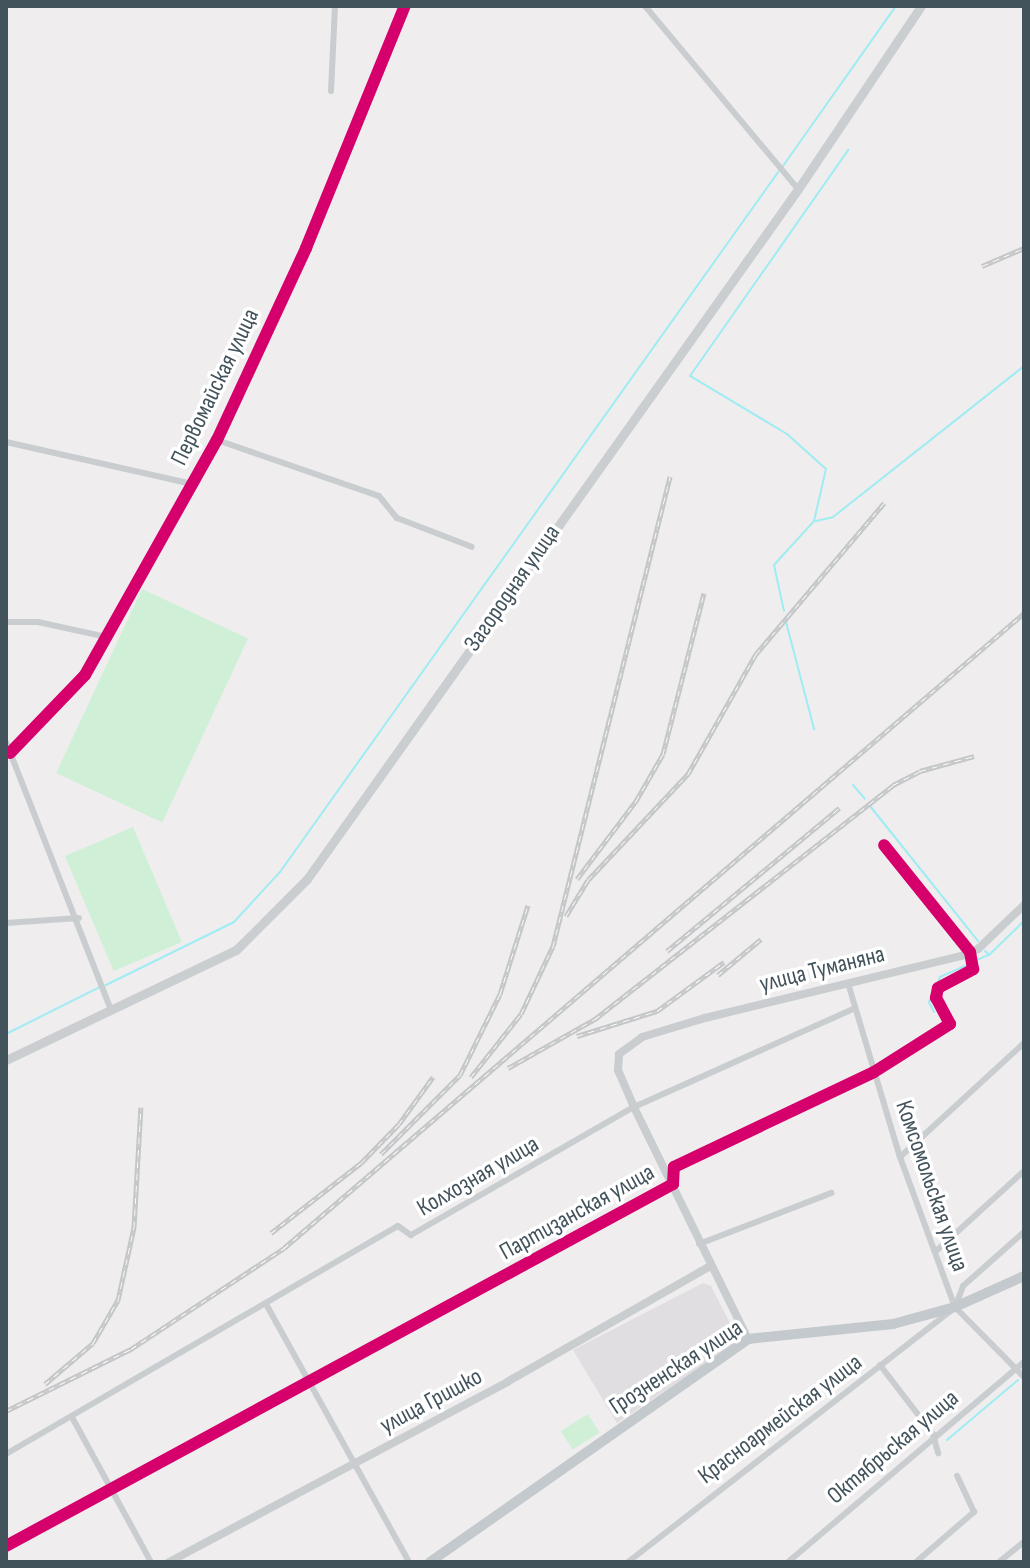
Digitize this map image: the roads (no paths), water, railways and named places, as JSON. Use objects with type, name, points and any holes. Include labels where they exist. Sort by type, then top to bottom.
[{"type":"main road","name":"Загородная улица","points":[[6,1060],[236,950],[307,879],[798,189],[916,8]]},
{"type":"main road","name":"Грозненская улица","points":[[430,1562],[748,1339],[893,1324],[955,1307],[1024,1276]]},
{"type":"street","points":[[331,91],[335,6]]},
{"type":"street","name":"Первомайская улица","points":[[10,753],[85,675],[217,440],[306,248],[405,6]]},
{"type":"street","points":[[645,6],[798,189]]},
{"type":"street","points":[[217,440],[379,496],[397,518],[472,547]]},
{"type":"street","points":[[6,442],[192,484]]},
{"type":"street","points":[[6,622],[38,622],[107,637]]},
{"type":"street","points":[[6,742],[79,918],[111,1010]]},
{"type":"street","points":[[884,845],[970,952]]},
{"type":"street","name":"улица Туманяна","points":[[634,1107],[618,1070],[619,1054],[642,1037],[705,1018],[970,952],[1024,905]]},
{"type":"street","points":[[6,923],[79,918]]},
{"type":"street","name":"Партизанская улица","points":[[6,1546],[673,1184],[674,1167],[874,1072],[950,1024],[936,998],[938,988],[973,969],[970,952]]},
{"type":"street","name":"Комсомольская улица","points":[[848,983],[900,1157],[955,1307],[1024,1377]]},
{"type":"street","name":"Колхозная улица","points":[[6,1454],[73,1419],[398,1226],[411,1235],[634,1107],[855,1008]]},
{"type":"street","points":[[900,1157],[1024,1043]]},
{"type":"street","points":[[634,1107],[673,1184],[709,1267],[748,1339]]},
{"type":"street","points":[[935,1252],[1024,1171]]},
{"type":"street","points":[[699,1244],[831,1193]]},
{"type":"street","name":"Красноармейская улица","points":[[628,1562],[955,1307],[963,1286],[1024,1232]]},
{"type":"street","name":"улица Гришко","points":[[169,1562],[354,1465],[709,1267]]},
{"type":"street","points":[[266,1304],[409,1562]]},
{"type":"street","name":"Октябрьская улица","points":[[788,1562],[933,1434],[1024,1362]]},
{"type":"street","points":[[880,1365],[933,1434],[938,1453]]},
{"type":"street","points":[[73,1419],[151,1562]]},
{"type":"street","points":[[916,1562],[974,1512],[957,1476]]},
{"type":"street","points":[[999,1562],[1024,1542]]},
{"type":"waterway","points":[[783,166],[896,6]]},
{"type":"waterway","points":[[784,611],[774,565],[814,521],[826,469],[787,434],[690,376],[848,150]]},
{"type":"waterway","points":[[104,986],[234,922],[280,872],[779,171]]},
{"type":"waterway","points":[[816,521],[833,517],[1024,366]]},
{"type":"waterway","points":[[786,622],[814,729]]},
{"type":"waterway","points":[[853,785],[865,799]]},
{"type":"waterway","points":[[870,806],[978,941]]},
{"type":"waterway","points":[[985,951],[989,955],[1024,921]]},
{"type":"waterway","points":[[977,960],[988,955]]},
{"type":"waterway","points":[[934,1012],[929,1002],[940,977],[967,965]]},
{"type":"waterway","points":[[6,1034],[98,988]]},
{"type":"waterway","points":[[947,1440],[1018,1380]]},
{"type":"railway","points":[[982,266],[1024,248]]},
{"type":"railway","points":[[471,1077],[521,1014],[553,946],[670,476]]},
{"type":"railway","points":[[566,916],[588,880],[688,774],[756,654],[884,503]]},
{"type":"railway","points":[[577,879],[636,801],[663,754],[704,593]]},
{"type":"railway","points":[[6,1411],[131,1349],[284,1248],[1024,613]]},
{"type":"railway","points":[[508,1068],[595,1019],[893,785],[920,771],[974,756]]},
{"type":"railway","points":[[667,951],[839,808]]},
{"type":"railway","points":[[381,1154],[460,1075],[500,994],[528,905]]},
{"type":"railway","points":[[718,975],[761,939]]},
{"type":"railway","points":[[577,1036],[657,1011],[724,962]]},
{"type":"railway","points":[[271,1233],[361,1163],[399,1124],[433,1077]]},
{"type":"railway","points":[[45,1384],[93,1343],[118,1300],[134,1227],[141,1107]]}]
